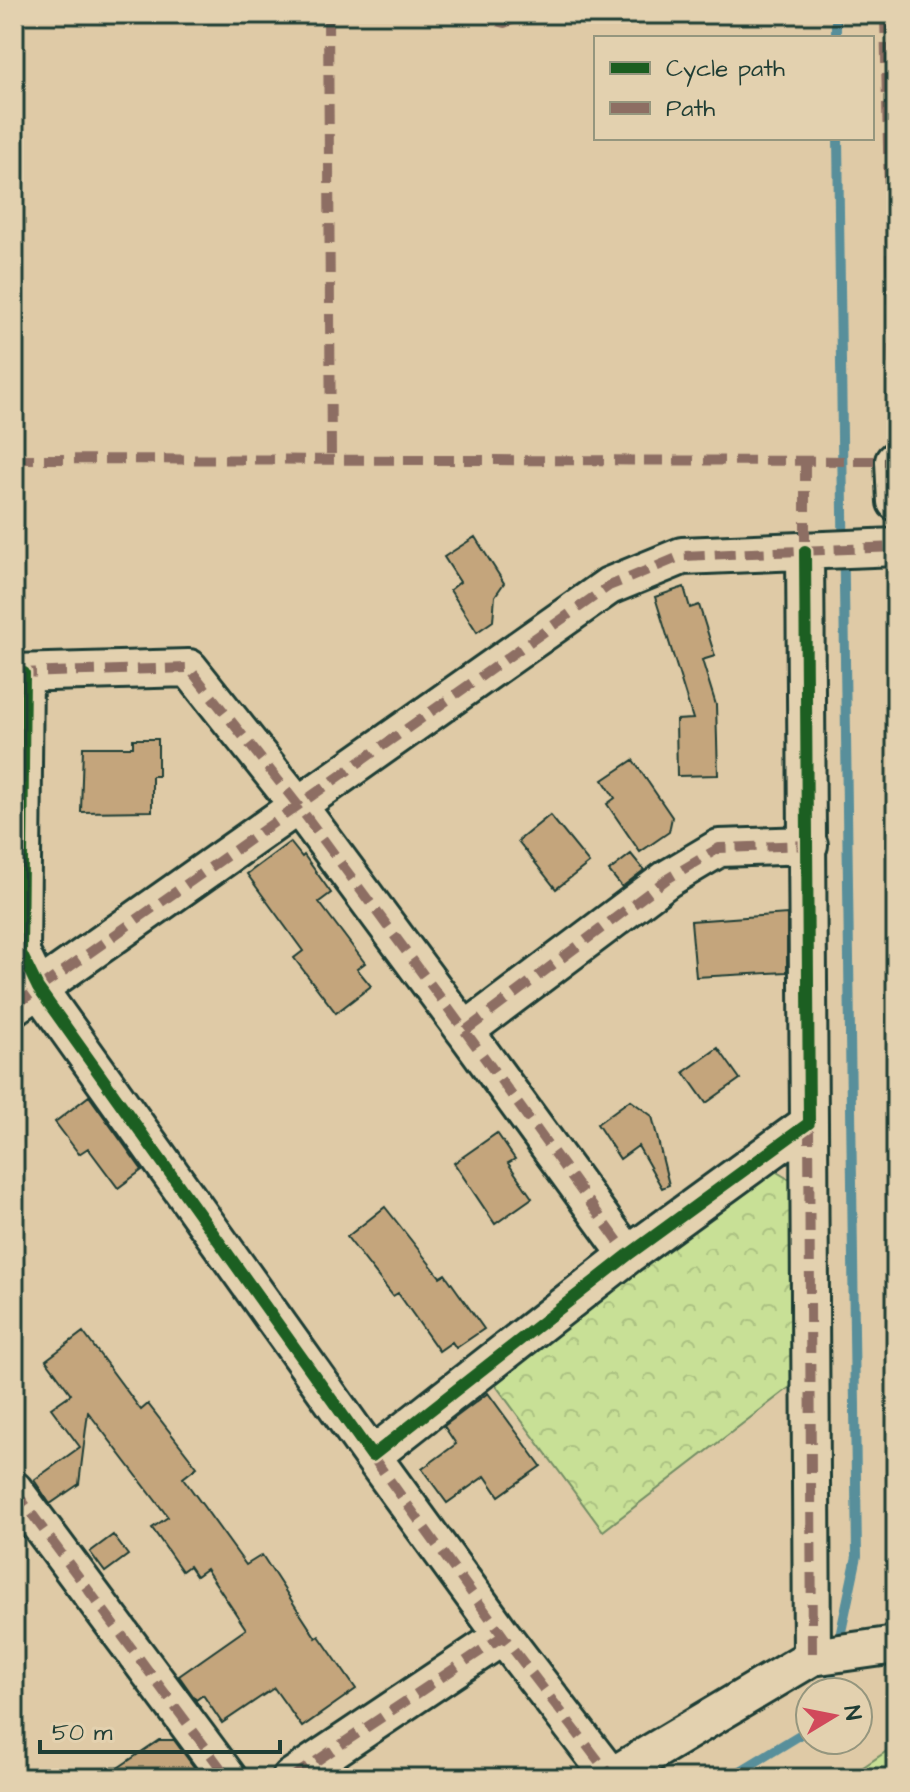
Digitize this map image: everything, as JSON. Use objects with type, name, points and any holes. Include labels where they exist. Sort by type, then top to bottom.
[{"type":"street","points":[[894,461],[896,502]]},
{"type":"street","points":[[26,997],[609,586],[682,556],[896,547]]},
{"type":"street","points":[[805,551],[812,1657]]},
{"type":"street","points":[[628,1255],[297,804],[189,668],[19,673],[21,953],[26,997],[610,1777],[812,1657],[887,1647]]},
{"type":"street","points":[[465,1031],[667,879],[719,848],[809,845]]},
{"type":"street","points":[[372,1456],[628,1255],[809,1123]]},
{"type":"street","points":[[14,1490],[228,1778]]},
{"type":"street","points":[[291,1778],[503,1636]]},
{"type":"green space","points":[[770,1168],[790,1180],[794,1384],[603,1531],[491,1379]]},
{"type":"green space","points":[[896,1745],[896,1778],[847,1778]]},
{"type":"building","points":[[475,537],[504,583],[495,596],[493,621],[477,632],[450,590],[460,582],[444,557]]},
{"type":"building","points":[[684,587],[690,608],[699,605],[715,656],[702,660],[716,705],[718,775],[677,776],[676,720],[693,719],[655,597]]},
{"type":"building","points":[[133,739],[158,739],[158,776],[152,776],[152,811],[81,812],[83,747],[133,747]]},
{"type":"building","points":[[633,760],[672,817],[669,832],[640,852],[607,804],[615,798],[603,780]]},
{"type":"building","points":[[550,815],[589,863],[556,889],[518,841]]},
{"type":"building","points":[[290,842],[302,857],[304,855],[331,893],[319,902],[365,963],[357,969],[371,986],[336,1013],[294,958],[303,951],[247,874]]},
{"type":"building","points":[[631,854],[644,870],[622,887],[609,871]]},
{"type":"building","points":[[787,914],[787,972],[696,977],[691,921]]},
{"type":"building","points":[[718,1048],[740,1079],[706,1103],[684,1072]]},
{"type":"building","points":[[89,1096],[142,1170],[118,1188],[88,1148],[79,1154],[55,1122]]},
{"type":"building","points":[[630,1100],[652,1116],[669,1185],[662,1188],[638,1146],[620,1159],[597,1124]]},
{"type":"building","points":[[497,1133],[515,1159],[508,1163],[532,1198],[495,1224],[454,1163]]},
{"type":"building","points":[[385,1207],[440,1277],[445,1274],[484,1329],[456,1348],[452,1342],[439,1351],[398,1293],[393,1296],[347,1237]]},
{"type":"building","points":[[83,1332],[141,1410],[148,1404],[197,1467],[183,1478],[246,1565],[262,1555],[316,1638],[319,1636],[356,1689],[302,1727],[274,1688],[222,1723],[203,1695],[196,1700],[179,1676],[246,1629],[206,1569],[196,1576],[189,1566],[182,1571],[152,1528],[168,1517],[88,1412],[79,1484],[50,1504],[34,1480],[80,1447],[51,1408],[71,1394],[46,1360]]},
{"type":"building","points":[[488,1393],[541,1466],[499,1496],[485,1476],[447,1503],[422,1469],[456,1444],[444,1426]]},
{"type":"building","points":[[113,1535],[128,1555],[105,1572],[90,1552]]},
{"type":"building","points":[[159,1740],[174,1740],[202,1778],[103,1778]]},
{"type":"waterway","points":[[836,14],[836,36]]},
{"type":"waterway","points":[[838,140],[857,1556],[838,1646]]},
{"type":"waterway","points":[[831,1676],[834,1662]]},
{"type":"waterway","points":[[729,1778],[794,1738]]},
{"type":"marked path","points":[[328,14],[331,458]]},
{"type":"marked path","points":[[469,14],[504,23],[526,14]]},
{"type":"marked path","points":[[885,14],[896,502]]},
{"type":"marked path","points":[[14,459],[896,461]]},
{"type":"marked path","points":[[805,461],[805,559]]},
{"type":"marked path","points":[[14,1006],[609,586],[682,556],[896,547]]},
{"type":"marked path","points":[[16,673],[189,668],[297,804],[465,1031],[667,879],[719,848],[809,845]]},
{"type":"marked path","points":[[465,1031],[628,1255]]},
{"type":"marked path","points":[[809,1123],[812,1657]]},
{"type":"marked path","points":[[372,1456],[503,1636],[611,1777]]},
{"type":"marked path","points":[[14,1490],[228,1778]]},
{"type":"marked path","points":[[291,1778],[503,1636]]},
{"type":"cycle path","points":[[24,673],[21,953],[38,988],[372,1456],[628,1255],[809,1123],[805,551]]}]
